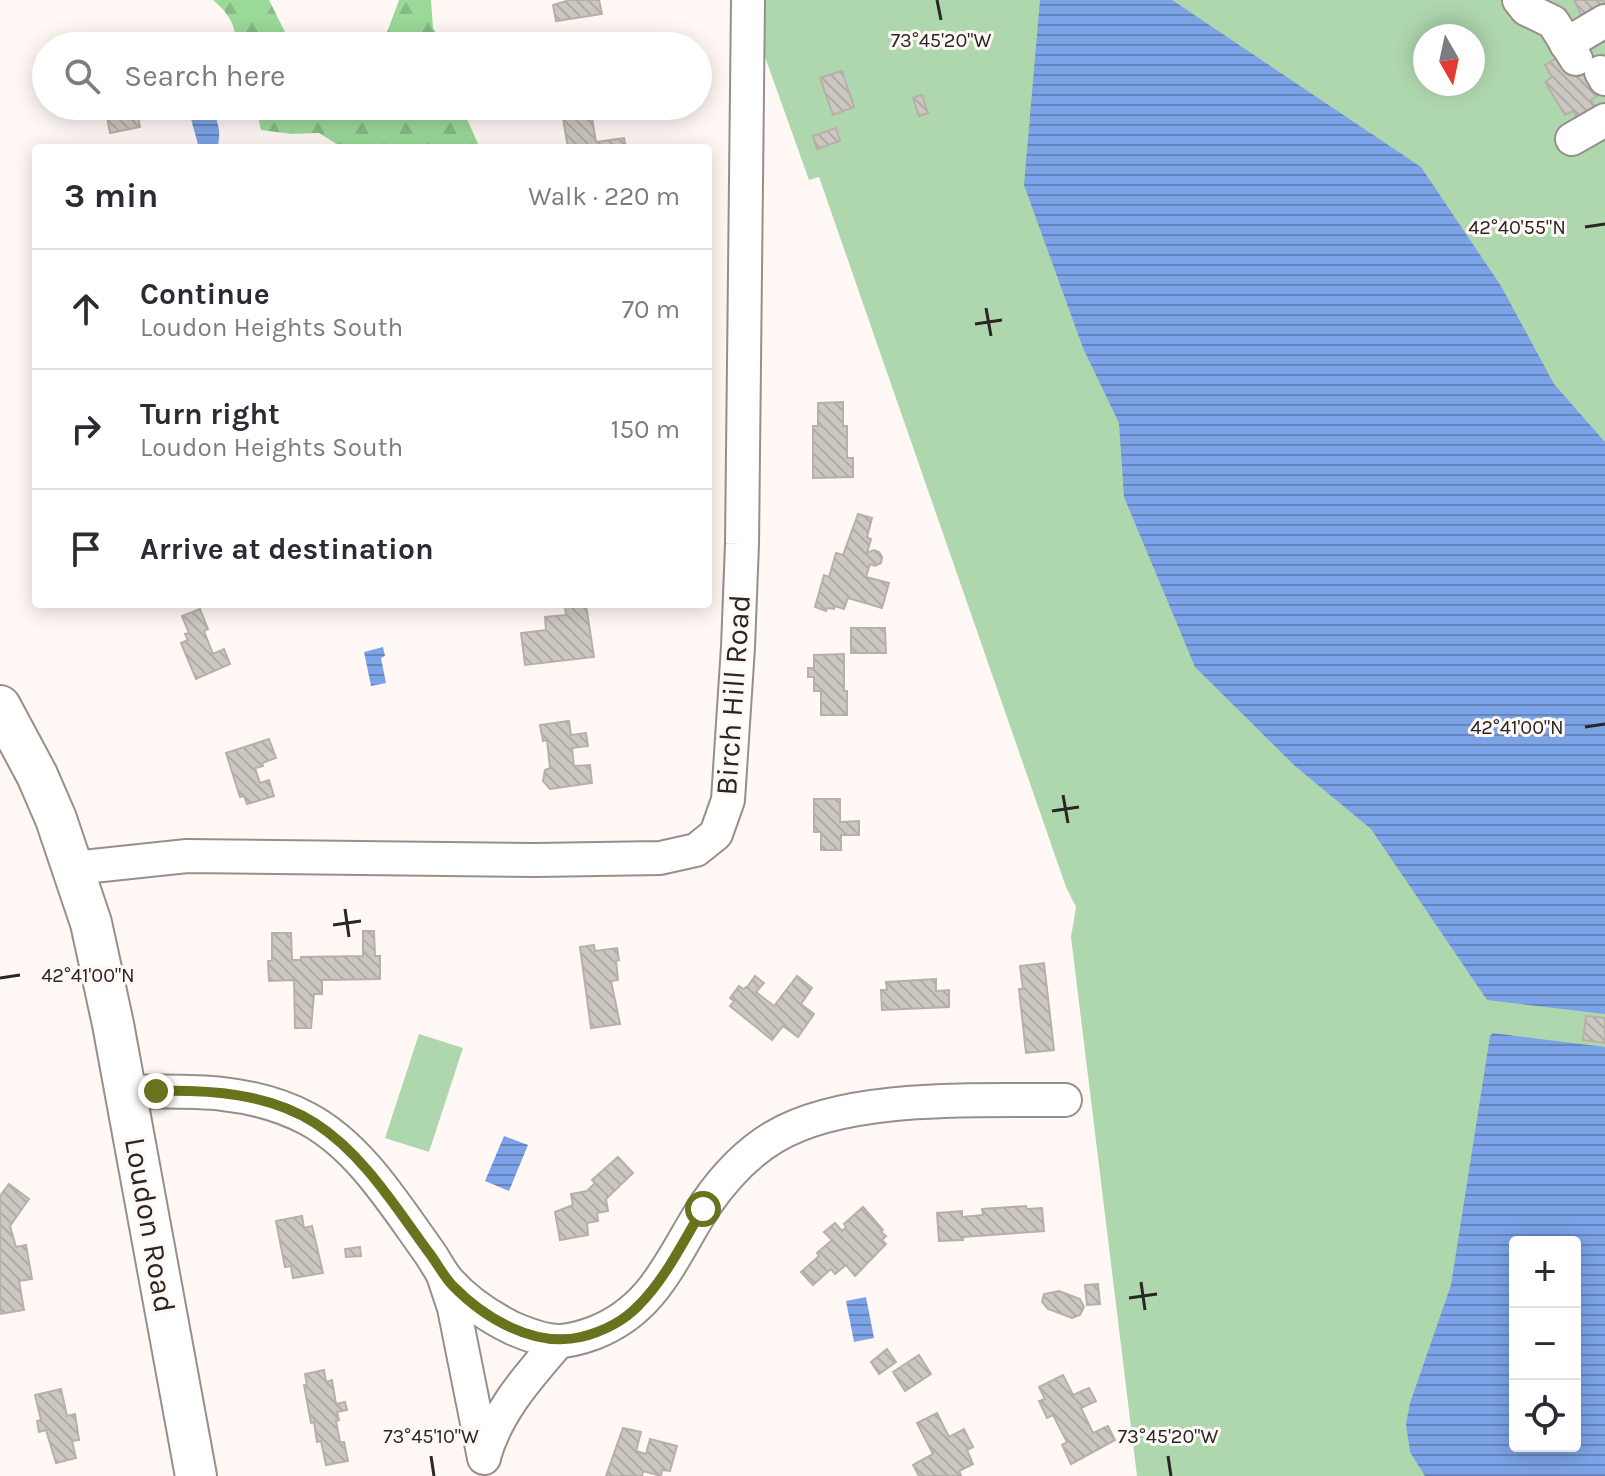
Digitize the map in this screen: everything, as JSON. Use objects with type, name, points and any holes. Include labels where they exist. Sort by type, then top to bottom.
[{"type":"main road","name":"Loudon Road","points":[[0,706],[37,775],[74,868],[99,957],[196,1476]]},
{"type":"street","name":"Birch Hill Road","points":[[74,868],[187,856],[536,860],[660,858],[696,850],[716,834],[728,800],[742,544],[748,0]]},
{"type":"street","points":[[1519,0],[1526,9],[1552,21],[1587,64],[1605,21]]},
{"type":"street","points":[[1572,139],[1605,120]]},
{"type":"street","points":[[125,1092],[217,1092],[255,1099],[306,1118],[337,1139],[359,1161],[461,1294],[493,1318],[526,1334],[559,1341],[601,1330],[631,1314],[651,1293],[708,1202],[741,1163],[765,1142],[792,1127],[838,1113],[911,1103],[1065,1100]]},
{"type":"street","points":[[442,1272],[454,1308],[485,1467]]},
{"type":"street","points":[[485,1467],[490,1436],[500,1417],[520,1387],[559,1341]]},
{"type":"green space","points":[[213,0],[269,0],[285,32],[235,32],[223,10]]},
{"type":"green space","points":[[399,0],[431,0],[436,32],[387,32]]},
{"type":"green space","points":[[765,0],[1605,0],[1605,1476],[1137,1476],[1071,937],[1076,907],[1066,887],[819,177],[809,180],[765,57]]},
{"type":"green space","points":[[259,120],[467,120],[478,144],[337,144],[319,133],[261,130]]},
{"type":"green space","points":[[419,1034],[463,1048],[429,1152],[385,1138]]},
{"type":"water","points":[[1040,0],[1172,0],[1421,167],[1501,286],[1554,384],[1605,442],[1605,1014],[1487,1000],[1371,829],[1295,766],[1195,667],[1124,497],[1119,423],[1083,348],[1024,185]]},
{"type":"water","points":[[191,120],[217,120],[218,144],[198,144]]},
{"type":"water","points":[[383,647],[385,656],[381,658],[386,683],[371,686],[364,652]]},
{"type":"water","points":[[1493,1033],[1605,1047],[1605,1476],[1425,1476],[1410,1452],[1406,1424],[1410,1403],[1451,1285],[1490,1036]]},
{"type":"water","points":[[504,1136],[528,1145],[509,1191],[485,1181]]},
{"type":"water","points":[[866,1297],[874,1338],[854,1342],[846,1301]]},
{"type":"building","points":[[570,0],[599,0],[602,14],[556,21],[553,5]]},
{"type":"building","points":[[1574,0],[1603,0],[1605,7],[1582,17]]},
{"type":"building","points":[[1564,54],[1579,62],[1599,95],[1591,100],[1598,112],[1580,123],[1573,111],[1565,115],[1545,82],[1552,77],[1545,65]]},
{"type":"building","points":[[842,71],[854,107],[833,115],[820,78]]},
{"type":"building","points":[[922,95],[928,113],[919,116],[913,98]]},
{"type":"building","points":[[108,120],[139,120],[140,127],[110,133]]},
{"type":"building","points":[[563,120],[592,120],[596,142],[624,138],[625,144],[567,144]]},
{"type":"building","points":[[836,128],[840,141],[817,149],[813,136]]},
{"type":"building","points":[[843,402],[847,458],[853,458],[853,477],[813,478],[813,426],[818,426],[818,403]]},
{"type":"building","points":[[858,514],[872,518],[867,553],[874,550],[882,557],[881,563],[875,566],[870,564],[866,577],[889,583],[882,608],[848,598],[844,609],[835,606],[826,611],[815,607],[824,575],[829,577],[836,553],[843,555]]},
{"type":"building","points":[[565,608],[586,608],[594,657],[525,665],[521,633],[546,630],[545,617],[566,615]]},
{"type":"building","points":[[200,609],[213,654],[224,649],[230,664],[196,679],[181,643],[188,640],[185,634],[189,633],[182,616]]},
{"type":"building","points":[[851,628],[885,628],[886,653],[851,653]]},
{"type":"building","points":[[844,654],[847,715],[821,715],[821,691],[814,691],[814,677],[808,677],[808,668],[814,668],[814,655]]},
{"type":"building","points":[[569,721],[571,735],[586,733],[588,746],[572,748],[574,766],[590,765],[592,783],[550,789],[543,781],[545,770],[550,768],[547,740],[543,741],[540,725]]},
{"type":"building","points":[[269,739],[276,758],[255,768],[260,783],[269,780],[274,796],[247,804],[244,796],[240,797],[226,753]]},
{"type":"building","points":[[814,799],[840,799],[840,822],[859,821],[859,835],[841,835],[841,850],[821,850],[821,832],[814,832]]},
{"type":"building","points":[[363,931],[374,931],[375,956],[380,956],[380,979],[322,980],[322,994],[314,994],[311,1028],[295,1028],[294,980],[269,981],[272,933],[291,933],[292,960],[301,960],[301,957],[363,956]]},
{"type":"building","points":[[594,945],[595,951],[617,948],[618,980],[611,981],[620,1024],[591,1028],[580,947]]},
{"type":"building","points":[[1044,963],[1054,1050],[1026,1053],[1019,989],[1023,989],[1020,966]]},
{"type":"building","points":[[755,976],[764,983],[756,992],[774,1006],[797,976],[812,988],[801,1004],[814,1014],[798,1037],[783,1026],[772,1040],[730,1006],[734,1001],[730,998],[739,986],[743,989],[748,986]]},
{"type":"building","points":[[936,979],[936,991],[949,990],[949,1007],[882,1010],[881,990],[887,990],[886,982]]},
{"type":"building","points":[[1586,1016],[1605,1018],[1605,1043],[1583,1040]]},
{"type":"building","points":[[618,1157],[633,1173],[606,1199],[608,1211],[597,1213],[598,1221],[587,1223],[588,1235],[560,1240],[555,1212],[573,1205],[571,1194],[587,1191],[595,1183],[592,1180]]},
{"type":"building","points":[[9,1184],[29,1199],[10,1226],[16,1247],[26,1245],[32,1279],[19,1281],[24,1310],[0,1314],[0,1196]]},
{"type":"building","points":[[1026,1206],[1027,1209],[1042,1208],[1044,1231],[939,1241],[937,1213],[962,1211],[962,1217],[983,1215],[982,1209]]},
{"type":"building","points":[[863,1207],[883,1230],[881,1232],[886,1236],[882,1240],[886,1244],[855,1276],[846,1265],[835,1274],[831,1269],[813,1285],[801,1272],[832,1240],[824,1232],[835,1223],[842,1231],[846,1227],[844,1224]]},
{"type":"building","points":[[302,1216],[304,1228],[312,1226],[323,1273],[293,1278],[291,1266],[285,1267],[276,1221]]},
{"type":"building","points":[[360,1247],[361,1256],[346,1257],[345,1249]]},
{"type":"building","points":[[1098,1284],[1100,1304],[1087,1305],[1085,1285]]},
{"type":"building","points":[[1059,1291],[1080,1299],[1084,1307],[1080,1315],[1072,1318],[1048,1309],[1042,1302],[1044,1294]]},
{"type":"building","points":[[887,1349],[896,1362],[879,1374],[871,1362]]},
{"type":"building","points":[[919,1355],[931,1374],[905,1391],[893,1372]]},
{"type":"building","points":[[324,1370],[326,1382],[332,1380],[336,1404],[345,1402],[347,1410],[337,1412],[339,1420],[336,1421],[348,1461],[326,1465],[321,1441],[317,1442],[314,1422],[311,1423],[304,1385],[307,1385],[305,1374]]},
{"type":"building","points":[[1063,1375],[1073,1395],[1089,1388],[1096,1401],[1081,1408],[1093,1433],[1108,1426],[1115,1440],[1071,1464],[1062,1445],[1067,1442],[1053,1415],[1047,1418],[1039,1401],[1045,1399],[1039,1387]]},
{"type":"building","points":[[61,1389],[67,1416],[75,1414],[79,1440],[72,1441],[76,1458],[56,1463],[46,1430],[39,1432],[37,1421],[41,1420],[35,1395]]},
{"type":"building","points":[[937,1413],[949,1437],[964,1429],[973,1447],[967,1450],[973,1464],[959,1471],[959,1476],[919,1476],[913,1465],[933,1454],[917,1423]]},
{"type":"building","points":[[623,1428],[641,1432],[636,1451],[646,1454],[650,1439],[677,1446],[670,1471],[662,1470],[661,1476],[643,1471],[642,1476],[606,1476]]},
{"type":"route","points":[[156,1091],[217,1092],[242,1096],[275,1105],[316,1124],[359,1161],[450,1283],[493,1318],[541,1338],[559,1341],[586,1336],[631,1314],[651,1293],[703,1209]]}]
